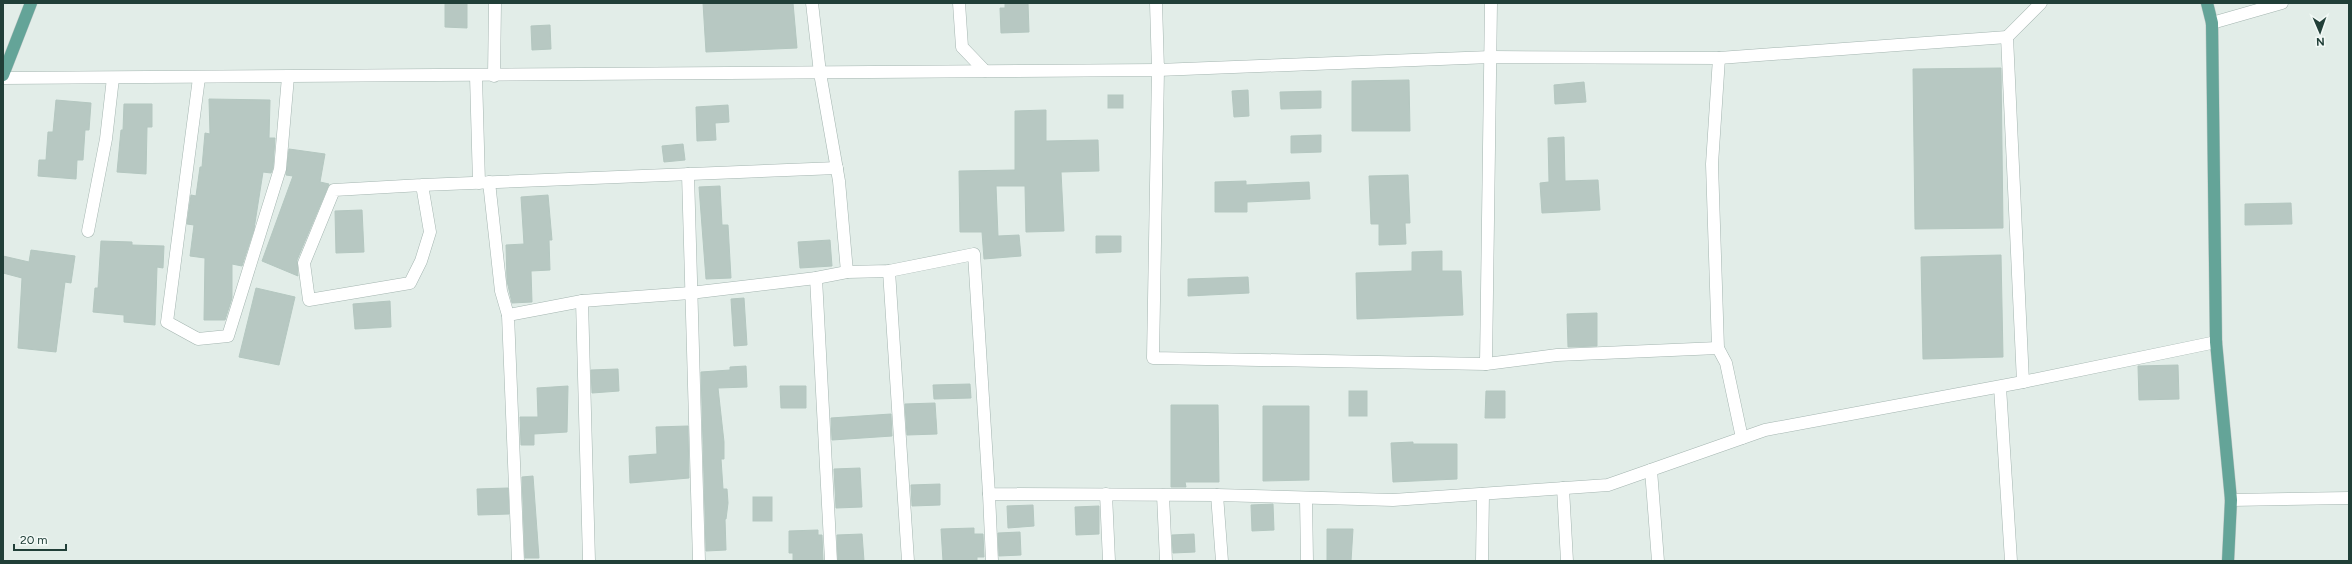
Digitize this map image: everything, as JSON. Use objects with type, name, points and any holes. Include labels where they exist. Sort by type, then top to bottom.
[{"type":"main road","points":[[3,75],[31,3]]},
{"type":"main road","points":[[2207,3],[2212,23],[2216,342],[2231,500],[2228,561]]},
{"type":"street","points":[[494,76],[495,3]]},
{"type":"street","points":[[812,3],[820,73],[837,168],[847,272]]},
{"type":"street","points":[[959,3],[962,47],[985,71]]},
{"type":"street","points":[[1156,3],[1158,70],[1152,358],[1486,364],[1557,355],[1718,348]]},
{"type":"street","points":[[1486,364],[1491,57],[1490,3]]},
{"type":"street","points":[[3,78],[494,76],[1158,70],[1491,57],[1719,58],[2006,37],[2041,3]]},
{"type":"street","points":[[2212,23],[2282,3]]},
{"type":"street","points":[[2006,37],[2023,382]]},
{"type":"street","points":[[1719,58],[1712,164],[1718,348],[1726,363],[1742,438]]},
{"type":"street","points":[[476,76],[484,182],[501,291],[508,315],[518,561]]},
{"type":"street","points":[[198,78],[166,322],[198,339],[228,336],[280,170],[288,77]]},
{"type":"street","points":[[88,231],[106,139],[113,78]]},
{"type":"street","points":[[422,185],[430,232],[421,261],[410,283],[309,300],[304,263],[334,190],[422,185],[484,182],[837,168]]},
{"type":"street","points":[[688,174],[690,294],[699,561]]},
{"type":"street","points":[[508,315],[582,301],[690,294],[816,278],[847,272],[889,271],[974,254],[992,561]]},
{"type":"street","points":[[889,271],[908,561]]},
{"type":"street","points":[[816,278],[831,561]]},
{"type":"street","points":[[582,301],[589,561]]},
{"type":"street","points":[[989,494],[1217,495],[1393,500],[1608,485],[1765,430],[2000,387],[2216,342]]},
{"type":"street","points":[[2000,387],[2011,561]]},
{"type":"street","points":[[1651,470],[1658,561]]},
{"type":"street","points":[[1563,488],[1567,561]]},
{"type":"street","points":[[1106,494],[1109,561]]},
{"type":"street","points":[[1482,561],[1483,494]]},
{"type":"street","points":[[1163,495],[1166,561]]},
{"type":"street","points":[[1217,495],[1222,561]]},
{"type":"street","points":[[1306,498],[1307,561]]},
{"type":"street","points":[[2231,500],[2349,498]]},
{"type":"building","points":[[445,3],[467,3],[467,28],[445,27]]},
{"type":"building","points":[[703,3],[793,3],[797,48],[706,52]]},
{"type":"building","points":[[1005,3],[1028,3],[1029,32],[1001,33],[1000,8],[1005,8]]},
{"type":"building","points":[[550,25],[551,49],[532,50],[531,26]]},
{"type":"building","points":[[2001,68],[2003,228],[1915,229],[1913,69]]},
{"type":"building","points":[[1409,80],[1410,131],[1352,131],[1352,81]]},
{"type":"building","points":[[1584,82],[1586,102],[1555,104],[1554,85]]},
{"type":"building","points":[[1248,90],[1249,116],[1234,117],[1232,91]]},
{"type":"building","points":[[1321,91],[1321,108],[1281,109],[1280,92]]},
{"type":"building","points":[[1108,95],[1123,95],[1123,108],[1108,108]]},
{"type":"building","points":[[209,99],[270,100],[269,138],[275,138],[273,168],[271,173],[263,172],[254,229],[242,266],[232,264],[232,298],[225,320],[204,320],[205,258],[190,256],[194,225],[187,224],[191,195],[196,196],[200,167],[202,167],[205,133],[210,134]]},
{"type":"building","points":[[56,100],[91,103],[89,130],[85,130],[83,160],[77,160],[76,179],[38,176],[39,160],[46,160],[48,132],[53,132]]},
{"type":"building","points":[[124,104],[152,104],[152,127],[147,127],[146,174],[117,172],[121,130],[123,130]]},
{"type":"building","points":[[728,105],[729,122],[715,123],[716,140],[697,141],[696,107]]},
{"type":"building","points":[[1046,110],[1046,141],[1098,140],[1099,171],[1061,172],[1064,231],[1026,232],[1025,186],[996,186],[998,236],[1019,235],[1021,256],[984,259],[982,232],[960,232],[959,171],[1015,170],[1015,111]]},
{"type":"building","points":[[1321,135],[1321,152],[1291,153],[1291,136]]},
{"type":"building","points":[[1564,137],[1565,181],[1598,180],[1600,210],[1542,213],[1540,183],[1549,182],[1548,138]]},
{"type":"building","points":[[683,144],[685,160],[664,162],[662,146]]},
{"type":"building","points":[[289,149],[325,154],[320,182],[329,184],[297,260],[298,276],[262,261],[293,176],[286,175]]},
{"type":"building","points":[[1408,175],[1410,223],[1405,223],[1406,244],[1379,245],[1379,224],[1371,224],[1369,176]]},
{"type":"building","points":[[1246,181],[1246,185],[1309,182],[1310,199],[1247,202],[1247,212],[1215,212],[1215,182]]},
{"type":"building","points":[[720,186],[722,225],[728,225],[731,278],[706,279],[699,187]]},
{"type":"building","points":[[548,195],[552,240],[549,240],[550,270],[531,271],[532,302],[512,303],[507,281],[506,245],[524,244],[521,197]]},
{"type":"building","points":[[2291,203],[2292,224],[2245,225],[2245,204]]},
{"type":"building","points":[[362,210],[364,252],[336,253],[335,211]]},
{"type":"building","points":[[1096,236],[1121,236],[1121,252],[1096,253]]},
{"type":"building","points":[[830,240],[832,266],[800,268],[798,242]]},
{"type":"building","points":[[101,241],[132,242],[132,245],[164,246],[163,268],[157,267],[155,325],[124,322],[124,315],[93,312],[95,288],[98,288]]},
{"type":"building","points":[[31,250],[75,256],[71,283],[65,282],[56,352],[18,348],[22,278],[3,273],[3,256],[29,262]]},
{"type":"building","points":[[1442,251],[1442,271],[1461,271],[1463,315],[1357,319],[1356,273],[1412,271],[1412,252]]},
{"type":"building","points":[[2001,255],[2003,357],[1923,359],[1921,257]]},
{"type":"building","points":[[1248,277],[1249,293],[1188,296],[1188,279]]},
{"type":"building","points":[[256,288],[295,297],[279,365],[239,357]]},
{"type":"building","points":[[744,298],[747,345],[734,346],[731,299]]},
{"type":"building","points":[[390,301],[391,327],[355,329],[353,304]]},
{"type":"building","points":[[1597,313],[1597,346],[1568,347],[1567,314]]},
{"type":"building","points":[[2178,365],[2179,399],[2139,400],[2138,366]]},
{"type":"building","points":[[746,366],[747,387],[718,388],[724,442],[724,459],[721,459],[723,489],[727,489],[728,503],[725,519],[726,550],[706,551],[701,372],[730,370],[730,367]]},
{"type":"building","points":[[618,369],[619,391],[592,393],[591,370]]},
{"type":"building","points":[[970,384],[971,398],[934,399],[933,385]]},
{"type":"building","points":[[568,386],[567,432],[534,434],[534,445],[521,445],[520,417],[538,417],[537,388]]},
{"type":"building","points":[[780,386],[806,386],[806,408],[781,408]]},
{"type":"building","points":[[1349,391],[1367,391],[1367,416],[1349,416]]},
{"type":"building","points":[[1486,391],[1505,391],[1505,418],[1485,418]]},
{"type":"building","points":[[935,403],[937,434],[907,435],[905,404]]},
{"type":"building","points":[[1171,405],[1218,405],[1219,482],[1185,482],[1186,487],[1171,487]]},
{"type":"building","points":[[1263,406],[1309,406],[1309,480],[1263,481]]},
{"type":"building","points":[[891,414],[892,436],[832,440],[831,418]]},
{"type":"building","points":[[688,426],[689,478],[630,483],[629,456],[657,454],[656,427]]},
{"type":"building","points":[[1413,442],[1413,444],[1457,444],[1457,479],[1393,482],[1391,443]]},
{"type":"building","points":[[860,468],[862,507],[836,508],[834,469]]},
{"type":"building","points":[[533,476],[539,558],[525,558],[522,477]]},
{"type":"building","points":[[940,484],[940,505],[912,506],[911,485]]},
{"type":"building","points":[[508,488],[509,514],[478,515],[477,489]]},
{"type":"building","points":[[753,497],[772,497],[772,521],[753,521]]},
{"type":"building","points":[[1273,504],[1274,530],[1252,531],[1251,505]]},
{"type":"building","points":[[1033,505],[1034,526],[1008,528],[1007,506]]},
{"type":"building","points":[[1099,506],[1099,534],[1076,535],[1075,507]]},
{"type":"building","points":[[974,528],[974,534],[983,534],[984,557],[977,557],[977,561],[943,561],[941,529]]},
{"type":"building","points":[[1327,529],[1353,529],[1351,561],[1327,561]]},
{"type":"building","points":[[818,530],[818,535],[822,535],[823,561],[793,561],[793,553],[789,553],[789,531]]},
{"type":"building","points":[[1020,532],[1021,555],[999,556],[998,533]]},
{"type":"building","points":[[862,534],[864,561],[838,561],[837,535]]},
{"type":"building","points":[[1194,534],[1195,552],[1173,553],[1172,535]]}]
